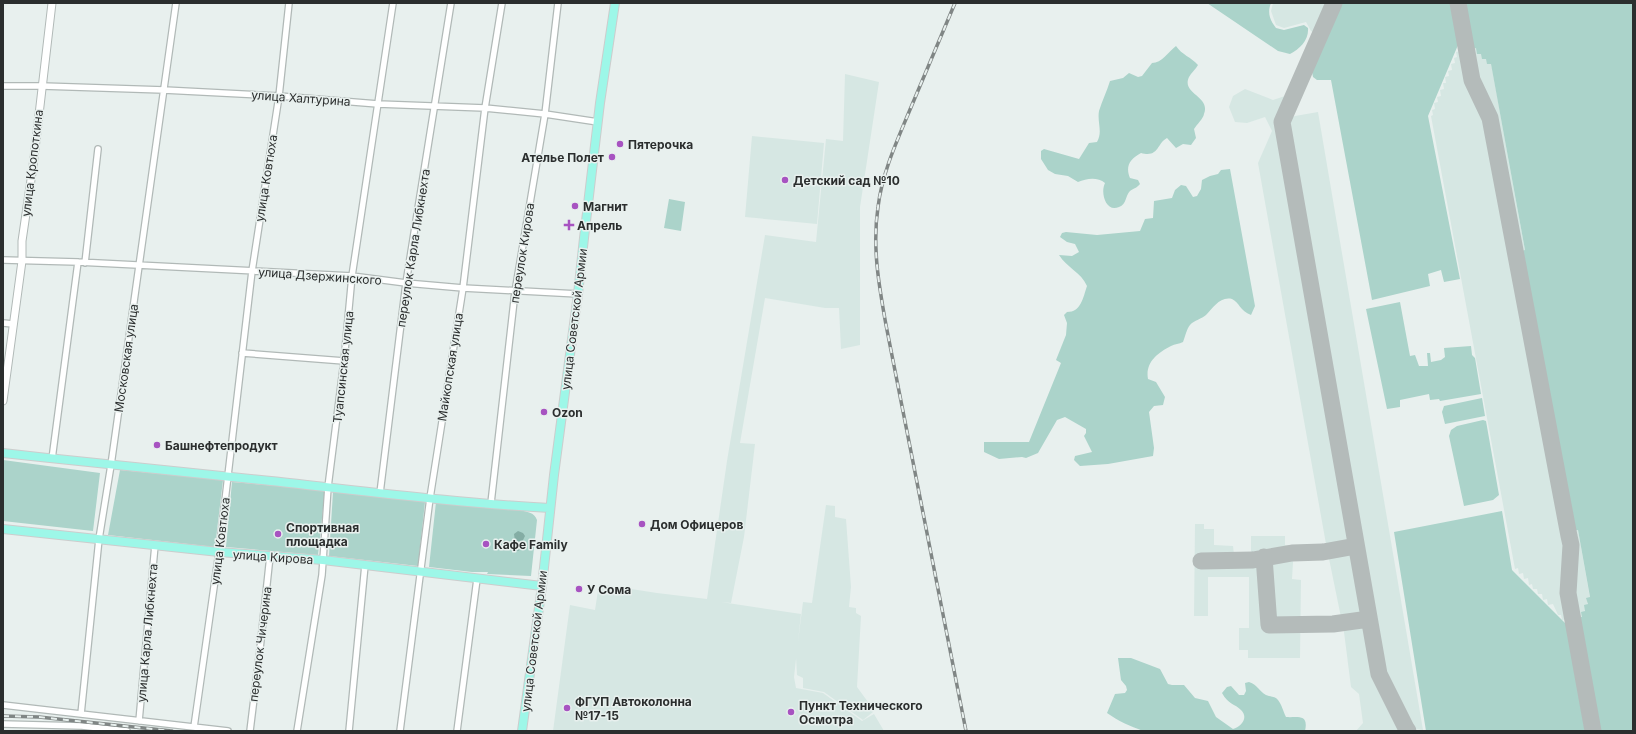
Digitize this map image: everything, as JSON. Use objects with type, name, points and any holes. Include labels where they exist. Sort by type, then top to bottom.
[{"type":"main road","name":"улица Кропоткина","points":[[3,401],[22,261],[22,241],[33,166],[52,3]]},
{"type":"main road","name":"улица Советской Армии","points":[[522,731],[542,586],[550,508],[578,294],[598,122],[615,3]]},
{"type":"main road","points":[[3,453],[380,493],[550,508]]},
{"type":"main road","name":"улица Кирова","points":[[3,530],[219,552],[323,560],[542,586]]},
{"type":"street","name":"Московская улица","points":[[81,714],[99,539],[111,465],[176,3]]},
{"type":"street","name":"улица Ковтюха","points":[[194,728],[219,552],[252,271],[279,96],[289,3]]},
{"type":"street","name":"Туапсинская улица","points":[[297,731],[322,575],[328,487],[344,361],[352,276],[393,3]]},
{"type":"street","name":"переулок Карла Либкнехта","points":[[380,493],[406,284],[451,3]]},
{"type":"street","name":"Майкопская улица","points":[[400,731],[430,498],[463,288],[485,108],[502,3]]},
{"type":"street","name":"переулок Кирова","points":[[492,503],[516,292],[545,114],[558,3]]},
{"type":"street","name":"улица Халтурина","points":[[3,86],[164,90],[279,96],[378,104],[485,108],[545,114],[598,122]]},
{"type":"street","points":[[84,263],[98,149]]},
{"type":"street","name":"улица Дзержинского","points":[[3,260],[78,262],[352,276],[406,284],[516,292],[578,294]]},
{"type":"street","points":[[52,459],[78,262]]},
{"type":"street","points":[[3,322],[13,324]]},
{"type":"street","points":[[242,353],[344,361]]},
{"type":"street","name":"улица Карла Либкнехта","points":[[139,721],[155,545]]},
{"type":"street","name":"переулок Чичерина","points":[[250,731],[270,556]]},
{"type":"street","points":[[349,731],[365,565]]},
{"type":"street","points":[[457,731],[477,579]]},
{"type":"street","points":[[3,705],[228,731]]},
{"type":"street","points":[[3,724],[127,731]]},
{"type":"shaded area","points":[[1207,3],[1271,3],[1269,10],[1270,16],[1276,28],[1284,30],[1304,25],[1308,28],[1307,36],[1303,44],[1290,54],[1278,51]]},
{"type":"shaded area","points":[[1273,3],[1334,3],[1319,36],[1311,31],[1306,22],[1284,28],[1276,25],[1271,11]]},
{"type":"shaded area","points":[[1341,3],[1450,3],[1458,45],[1428,116],[1460,279],[1444,282],[1441,270],[1428,274],[1430,286],[1372,300],[1331,80],[1317,80],[1313,77],[1312,72]]},
{"type":"shaded area","points":[[1465,3],[1633,3],[1633,731],[1600,731],[1579,617],[1582,617],[1581,612],[1585,611],[1584,605],[1588,604],[1586,598],[1590,597],[1578,530],[1572,531],[1521,251],[1525,250],[1491,64],[1487,64],[1486,59],[1482,59],[1481,54],[1477,54],[1476,48],[1473,49]]},
{"type":"shaded area","points":[[1176,46],[1181,52],[1198,65],[1189,77],[1188,83],[1189,87],[1200,99],[1205,108],[1202,118],[1194,129],[1196,138],[1191,145],[1183,144],[1176,148],[1167,138],[1154,152],[1147,154],[1141,153],[1131,160],[1128,166],[1130,178],[1138,180],[1140,184],[1130,191],[1122,206],[1114,208],[1108,205],[1105,201],[1103,192],[1105,183],[1102,181],[1092,179],[1078,182],[1068,176],[1055,174],[1048,170],[1041,159],[1041,151],[1044,149],[1079,159],[1089,143],[1097,142],[1100,134],[1099,111],[1110,81],[1123,78],[1129,73],[1138,77],[1142,76],[1152,63],[1156,63],[1162,59]]},
{"type":"shaded area","points":[[1476,48],[1491,63],[1525,250],[1521,251],[1573,531],[1578,530],[1590,598],[1582,617],[1562,620],[1561,615],[1558,615],[1553,604],[1548,605],[1547,599],[1543,600],[1542,594],[1538,594],[1537,589],[1533,589],[1532,584],[1529,585],[1528,578],[1524,579],[1523,573],[1519,574],[1518,568],[1515,569],[1431,116],[1433,115],[1432,110],[1435,109],[1434,103],[1438,102],[1437,97],[1441,96],[1440,90],[1444,89],[1443,83],[1446,83],[1445,77],[1449,76],[1448,71],[1452,70],[1451,64],[1455,63],[1454,58],[1457,57],[1456,52]]},
{"type":"shaded area","points":[[845,74],[879,82],[860,207],[860,345],[841,349],[839,308],[825,308],[765,298],[740,443],[755,444],[744,537],[731,603],[721,602],[801,614],[794,677],[796,688],[823,693],[862,721],[874,714],[884,731],[553,731],[570,605],[595,610],[599,584],[707,599],[727,461],[765,235],[816,242],[826,139],[843,141]]},
{"type":"shaded area","points":[[1245,89],[1273,100],[1288,95],[1274,126],[1295,116],[1318,112],[1423,730],[1406,728],[1408,731],[1356,731],[1363,723],[1359,694],[1351,687],[1344,632],[1326,544],[1258,163],[1272,131],[1265,117],[1247,123],[1235,122],[1229,107],[1233,96]]},
{"type":"shaded area","name":"Детский сад №10","points":[[752,136],[824,143],[817,224],[745,217]]},
{"type":"shaded area","points":[[1230,169],[1255,306],[1251,315],[1244,311],[1232,299],[1224,299],[1220,301],[1204,316],[1190,325],[1183,342],[1172,345],[1157,355],[1150,363],[1148,368],[1148,379],[1156,382],[1165,397],[1163,405],[1154,406],[1149,412],[1154,448],[1153,456],[1108,464],[1080,466],[1074,460],[1075,456],[1092,452],[1084,436],[1086,429],[1065,417],[1057,420],[1038,453],[1026,458],[999,459],[984,452],[984,442],[1029,442],[1061,363],[1056,360],[1066,335],[1067,323],[1064,315],[1067,312],[1075,310],[1081,304],[1087,286],[1081,277],[1059,255],[1072,256],[1079,252],[1075,244],[1067,242],[1060,237],[1062,233],[1066,232],[1097,235],[1140,231],[1145,219],[1153,218],[1154,201],[1172,198],[1175,190],[1181,185],[1186,186],[1193,197],[1197,196],[1201,189],[1202,180],[1218,174],[1221,170]]},
{"type":"shaded area","points":[[669,199],[685,202],[681,231],[664,228]]},
{"type":"shaded area","points":[[1400,302],[1410,356],[1415,355],[1419,366],[1428,366],[1427,353],[1430,353],[1431,362],[1441,360],[1445,357],[1444,348],[1471,346],[1472,355],[1475,358],[1481,394],[1440,401],[1439,399],[1430,400],[1429,394],[1400,400],[1400,407],[1387,409],[1366,309]]},
{"type":"shaded area","points":[[1482,398],[1485,416],[1445,424],[1442,412],[1444,406]]},
{"type":"shaded area","points":[[1483,420],[1486,421],[1499,495],[1493,500],[1464,506],[1449,436],[1451,430],[1457,426]]},
{"type":"shaded area","points":[[3,460],[100,473],[93,531],[3,521]]},
{"type":"shaded area","points":[[120,470],[223,480],[215,547],[108,535]]},
{"type":"shaded area","points":[[232,482],[325,490],[318,555],[226,547]]},
{"type":"shaded area","points":[[333,492],[425,502],[418,566],[329,556]]},
{"type":"shaded area","points":[[436,502],[519,510],[534,515],[537,520],[531,576],[487,574],[488,572],[472,572],[429,567]]},
{"type":"shaded area","points":[[826,505],[835,506],[835,517],[846,519],[851,587],[849,607],[856,608],[856,613],[861,616],[857,687],[873,712],[863,720],[824,692],[803,688],[803,678],[797,675],[796,657],[803,602],[812,603]]},
{"type":"shaded area","points":[[1502,511],[1512,570],[1566,624],[1585,731],[1426,731],[1394,532]]},
{"type":"shaded area","points":[[1195,524],[1204,524],[1204,529],[1214,529],[1214,545],[1233,546],[1234,555],[1251,555],[1251,536],[1285,536],[1285,545],[1294,546],[1292,579],[1301,580],[1300,658],[1248,658],[1248,650],[1239,650],[1239,628],[1249,628],[1249,577],[1208,577],[1208,616],[1194,616]]},
{"type":"shaded area","points":[[518,531],[523,533],[525,536],[522,542],[524,545],[523,548],[518,551],[513,549],[512,545],[515,541],[514,534]]},
{"type":"shaded area","points":[[1118,658],[1131,658],[1160,669],[1168,684],[1184,685],[1195,698],[1208,701],[1216,717],[1233,729],[1243,722],[1244,716],[1241,710],[1229,702],[1222,693],[1227,687],[1231,686],[1239,695],[1244,695],[1246,691],[1245,683],[1249,682],[1266,695],[1277,699],[1281,704],[1286,717],[1298,717],[1304,719],[1306,725],[1305,731],[1143,731],[1120,721],[1107,713],[1115,694],[1125,693],[1127,690],[1126,686],[1121,680]]},
{"type":"taxiway","points":[[1334,3],[1282,122],[1379,674],[1408,731]]},
{"type":"taxiway","points":[[1458,3],[1472,80],[1490,118],[1571,545],[1568,593],[1593,731]]},
{"type":"taxiway","points":[[1201,561],[1253,560],[1292,553],[1323,552],[1356,546]]},
{"type":"taxiway","points":[[1264,557],[1269,625],[1333,624],[1369,619]]},
{"type":"railway","points":[[955,3],[890,159],[878,207],[876,222],[876,252],[886,325],[966,731]]},
{"type":"railway","points":[[3,716],[39,717],[172,731]]},
{"type":"place","name":"Пятерочка","points":[[620,144]]},
{"type":"place","name":"Ателье Полет","points":[[612,157]]},
{"type":"place","name":"Детский сад №10","points":[[785,180]]},
{"type":"place","name":"Магнит","points":[[575,206]]},
{"type":"place","name":"Апрель","points":[[569,225]]},
{"type":"place","name":"Ozon","points":[[544,412]]},
{"type":"place","name":"Башнефтепродукт","points":[[157,445]]},
{"type":"place","name":"Дом Офицеров","points":[[642,524]]},
{"type":"place","name":"Спортивная площадка","points":[[278,534]]},
{"type":"place","name":"Кафе Family","points":[[486,544]]},
{"type":"place","name":"У Сома","points":[[579,589]]},
{"type":"place","name":"ФГУП Автоколонна №17-15","points":[[567,708]]},
{"type":"place","name":"Пункт Технического Осмотра","points":[[791,712]]}]
